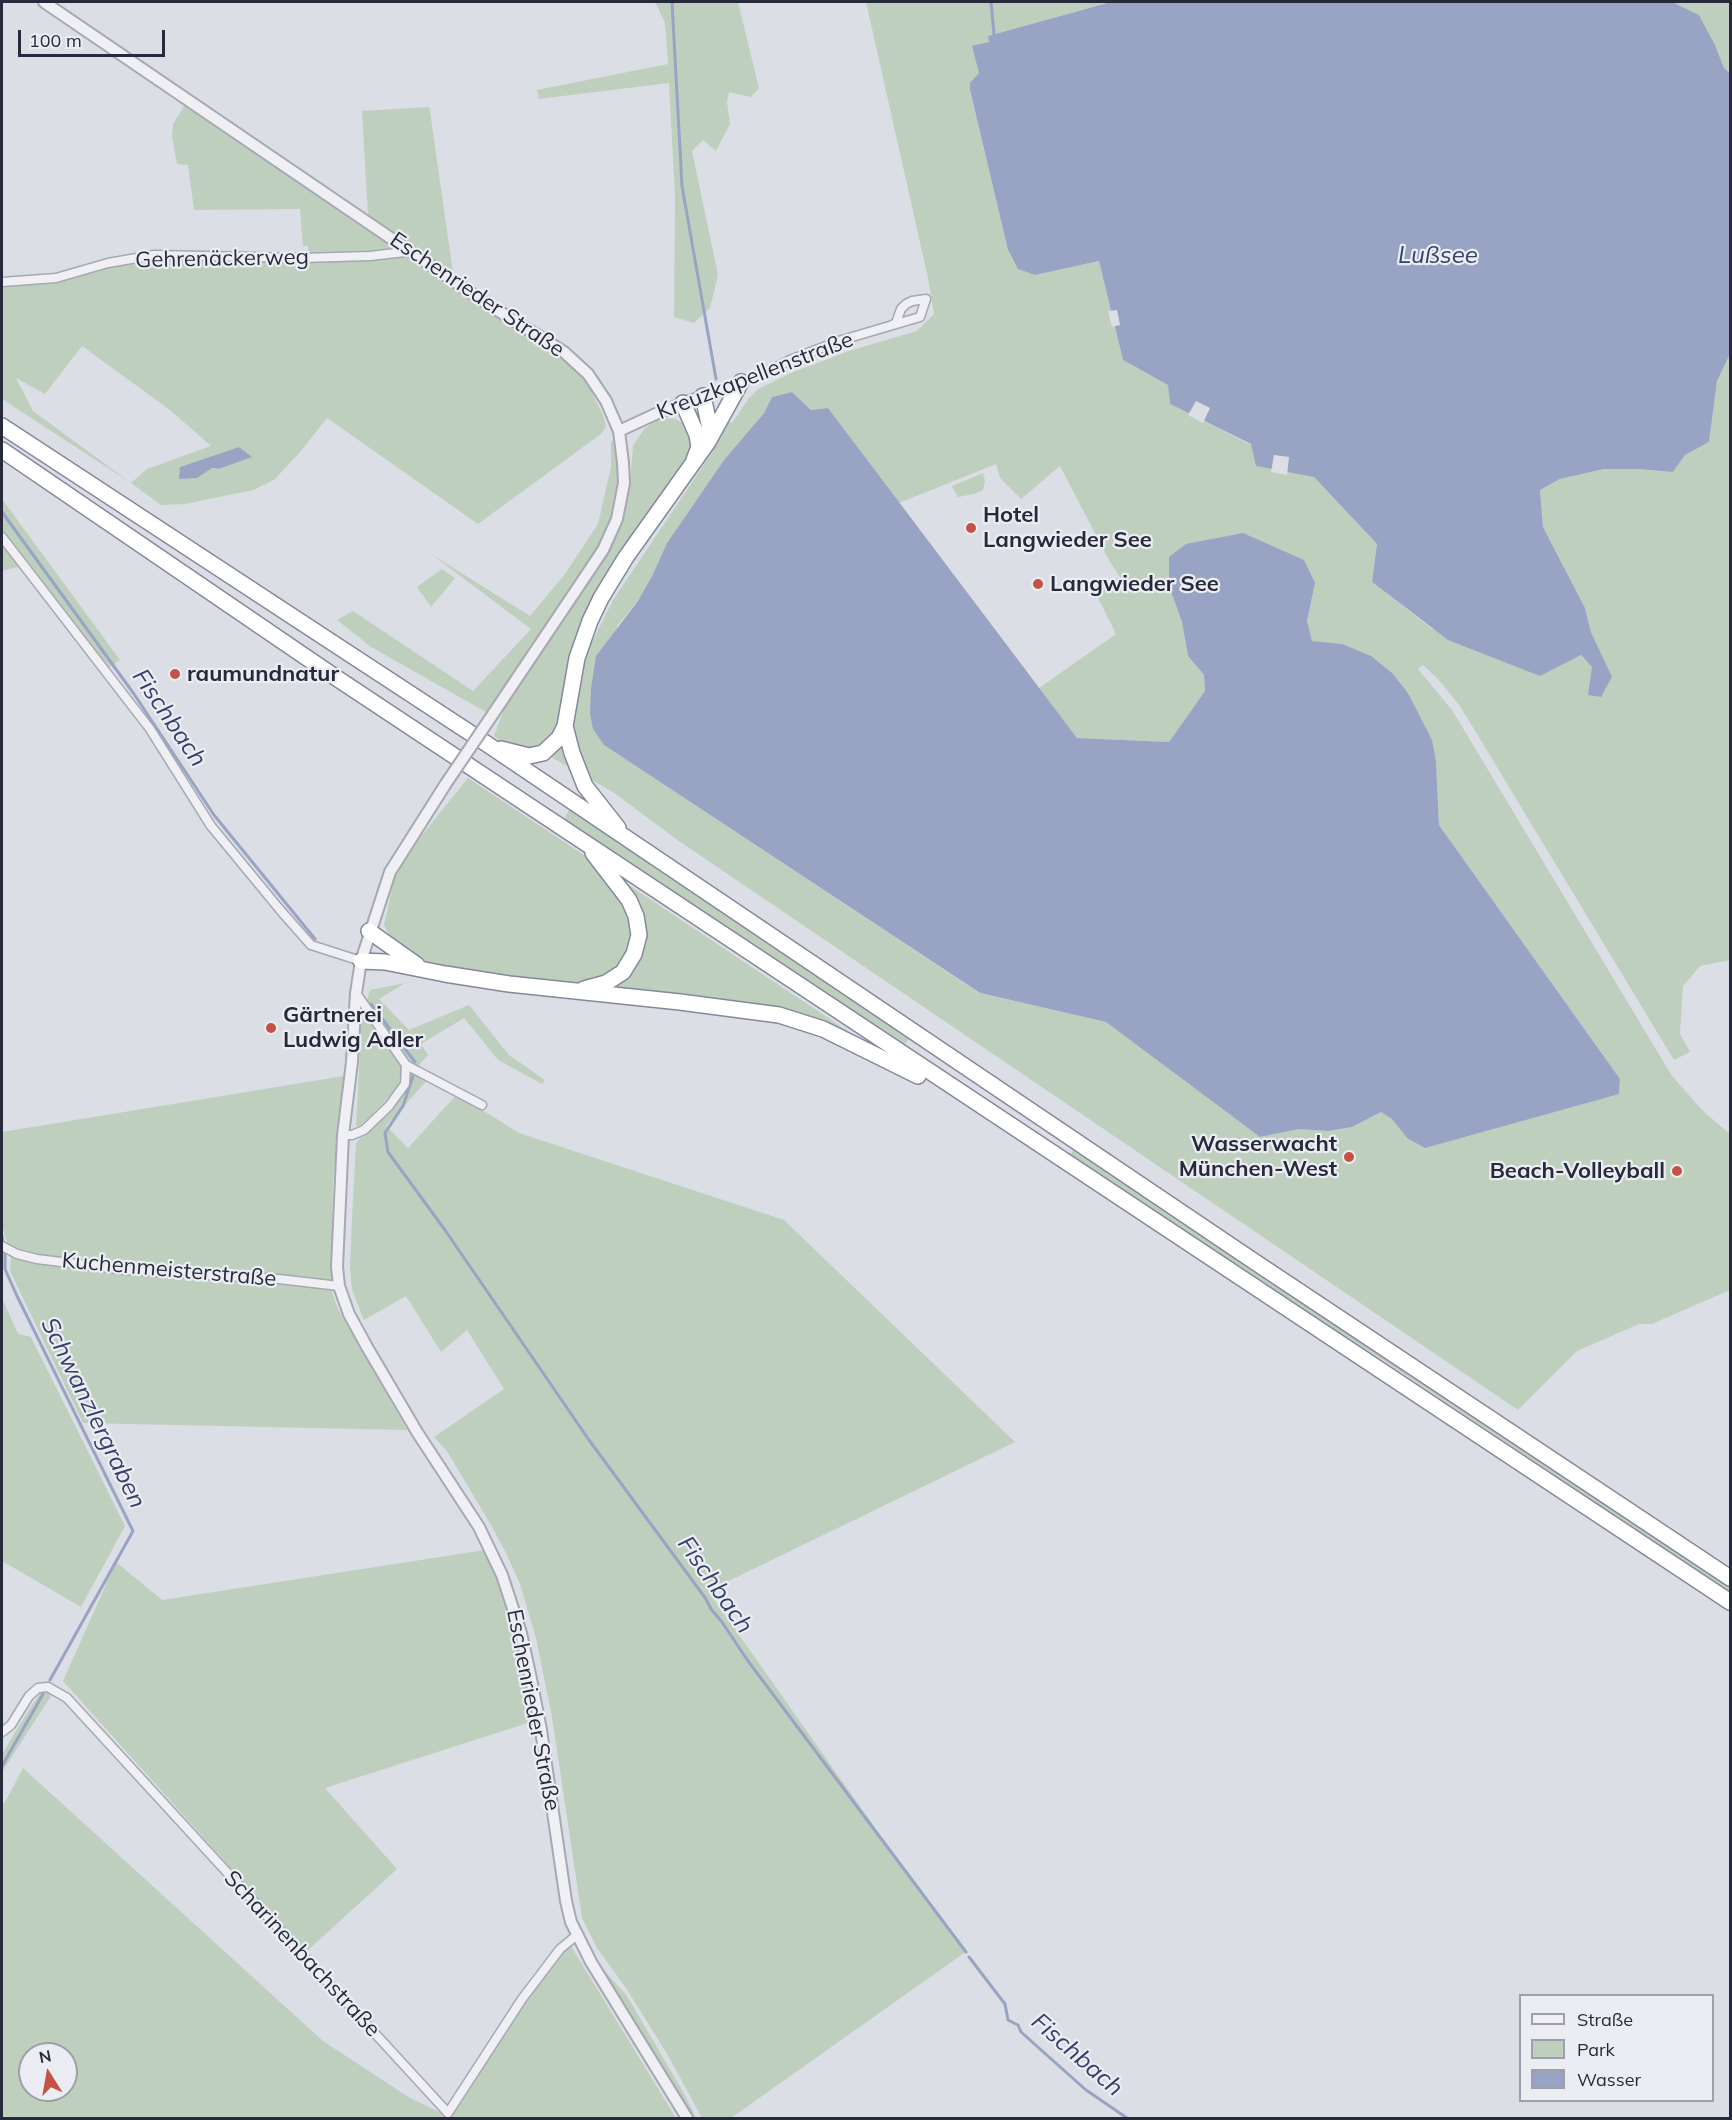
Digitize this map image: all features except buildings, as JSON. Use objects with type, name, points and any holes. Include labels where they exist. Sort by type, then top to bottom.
[{"type":"highway","points":[[487,744],[529,756],[543,753],[559,738],[565,726],[577,658],[601,598],[708,442],[741,382]]},
{"type":"highway","points":[[703,396],[710,429],[708,442]]},
{"type":"highway","points":[[683,403],[697,435],[699,447],[694,462]]},
{"type":"highway","points":[[2,426],[487,744],[1252,1260],[1731,1578]]},
{"type":"highway","points":[[2,450],[585,843],[1731,1602]]},
{"type":"highway","points":[[565,726],[572,753],[585,786],[627,839]]},
{"type":"highway","points":[[575,991],[606,983],[623,972],[634,954],[639,934],[636,916],[629,900],[585,843]]},
{"type":"highway","points":[[369,931],[422,968]]},
{"type":"highway","points":[[361,961],[385,962],[509,984],[779,1015],[823,1029],[907,1068],[970,1108],[993,1114]]},
{"type":"street","name":"Eschenrieder Straße","points":[[44,2],[576,362],[588,374],[606,401],[620,431],[624,483],[617,519],[603,550],[446,784],[390,872],[369,931],[356,993],[352,1062],[343,1135],[337,1267],[339,1286],[349,1314],[417,1432],[479,1527],[502,1575],[521,1633],[530,1674],[541,1730],[566,1901],[577,1935],[591,1962],[687,2118]]},
{"type":"street","name":"Gehrenäckerweg","points":[[2,282],[57,278],[108,263],[154,255],[303,258],[370,256],[405,252],[408,249]]},
{"type":"street","name":"Kreuzkapellenstraße","points":[[620,431],[790,360],[842,340],[892,325]]},
{"type":"street","points":[[2,537],[150,729],[211,826],[281,911],[311,945],[361,961]]},
{"type":"street","points":[[356,993],[406,1065],[482,1105]]},
{"type":"street","points":[[343,1135],[352,1135],[364,1130],[389,1106],[405,1084],[406,1065]]},
{"type":"street","name":"Kuchenmeisterstraße","points":[[2,1246],[17,1254],[37,1259],[126,1270],[279,1279],[339,1286]]},
{"type":"street","name":"Scharinenbachstraße","points":[[2,1732],[11,1725],[29,1696],[38,1688],[48,1687],[67,1698],[448,2114],[522,1999],[560,1949],[577,1935]]},
{"type":"green space","points":[[655,2],[738,2],[759,88],[751,97],[729,92],[727,101],[730,124],[716,151],[703,140],[692,151],[718,275],[710,308],[694,323],[674,317],[675,196],[669,83],[539,99],[537,90],[668,64],[665,23]]},
{"type":"green space","points":[[866,2],[1111,2],[988,36],[990,42],[970,91],[1008,250],[1013,261],[1035,275],[1099,261],[1123,360],[1168,385],[1170,404],[1314,477],[1377,544],[1372,582],[1432,629],[1580,655],[1592,666],[1611,677],[1591,632],[1585,608],[1543,527],[1540,490],[1560,479],[1604,469],[1673,472],[1685,455],[1709,442],[1717,381],[1730,354],[1730,960],[1700,966],[1683,986],[1680,1034],[1690,1052],[1674,1060],[1460,706],[1423,665],[1418,669],[1452,710],[1672,1076],[1703,1111],[1730,1134],[1730,1290],[1652,1324],[1639,1324],[1577,1351],[1518,1410],[676,839],[613,792],[535,748],[510,746],[494,736],[508,699],[610,548],[624,517],[633,446],[644,429],[659,419],[675,419],[681,422],[692,437],[691,459],[575,643],[564,684],[591,644],[613,600],[713,451],[725,420],[732,423],[758,389],[791,373],[849,351],[917,331],[934,314],[928,278]],"holes":[[[792,392],[811,410],[828,408],[899,503],[996,464],[1000,478],[1021,499],[1060,466],[1120,577],[1094,590],[1116,634],[1039,688],[1077,738],[1169,742],[1205,691],[1204,675],[1188,656],[1182,622],[1169,586],[1315,583],[1307,621],[1312,642],[1342,644],[1408,692],[1436,761],[1439,825],[1620,1079],[1619,1094],[1407,1138],[1392,1118],[1381,1112],[1352,1127],[1328,1131],[1299,1129],[1260,1137],[1106,1022],[979,993],[604,745],[617,626],[638,601],[667,543],[724,460],[764,413],[772,397]]]},
{"type":"green space","points":[[1672,2],[1730,2],[1730,73],[1724,68],[1699,15]]},
{"type":"green space","points":[[185,105],[396,248],[370,253],[309,256],[308,246],[303,246],[300,209],[194,210],[188,165],[177,164],[172,136],[173,124]]},
{"type":"green space","points":[[429,107],[453,273],[368,215],[362,111]]},
{"type":"green space","points":[[154,258],[409,258],[487,312],[560,356],[578,373],[590,389],[606,426],[601,434],[478,524],[327,418],[274,480],[253,490],[185,504],[161,505],[2,399],[2,284]],"holes":[[[82,346],[170,410],[211,446],[147,469],[131,483],[33,411],[16,378],[45,394]],[[239,447],[251,457],[220,469],[180,467]]]},
{"type":"green space","points":[[611,440],[617,446],[619,491],[612,520],[600,547],[486,712],[371,647],[337,620],[353,611],[473,691],[531,629],[431,554],[530,616],[565,574],[598,524],[611,467]]},
{"type":"green space","points":[[983,473],[985,481],[983,490],[958,497],[952,486]]},
{"type":"green space","points":[[2,499],[120,660],[108,668],[29,564],[2,571]]},
{"type":"green space","points":[[442,569],[455,578],[431,607],[417,587]]},
{"type":"green space","points":[[468,778],[860,1039],[794,1015],[456,973],[429,963],[392,940],[384,925],[394,880],[409,851]]},
{"type":"green space","points":[[570,808],[911,1036],[904,1045],[564,819]]},
{"type":"green space","points":[[405,983],[379,999],[409,1030],[469,1005],[509,1055],[545,1080],[542,1084],[498,1060],[464,1018],[421,1044],[428,1055],[418,1066],[431,1076],[386,1126],[408,1148],[457,1094],[519,1133],[784,1220],[1015,1442],[708,1591],[909,1876],[967,1951],[731,2118],[702,2118],[666,2052],[626,1988],[597,1948],[582,1918],[552,1717],[536,1638],[520,1584],[491,1525],[447,1451],[434,1437],[504,1389],[467,1330],[441,1352],[406,1296],[364,1320],[352,1290],[350,1268],[356,1143],[390,1106],[406,1084],[409,1062],[366,1004],[370,990]]},
{"type":"green space","points":[[362,1012],[403,1067],[398,1087],[370,1117],[356,1126]]},
{"type":"green space","points":[[344,1076],[333,1182],[331,1289],[338,1309],[407,1430],[83,1423],[10,1271],[11,1256],[2,1225],[2,1132]]},
{"type":"green space","points":[[1074,1149],[1730,1586],[1730,1592],[1386,1362],[1294,1304],[1070,1155]]},
{"type":"green space","points":[[2,1298],[18,1334],[31,1337],[125,1526],[81,1607],[2,1561]]},
{"type":"green space","points":[[485,1550],[509,1609],[534,1721],[325,1788],[397,1869],[306,1952],[63,1681],[116,1562],[162,1600]]},
{"type":"green space","points":[[48,1692],[51,1696],[2,1772],[2,1755],[15,1732],[40,1693]]},
{"type":"green space","points":[[23,1768],[323,2041],[410,2098],[450,2117],[523,2000],[561,1953],[571,1946],[676,2118],[2,2118],[2,1802],[4,1804]]},
{"type":"green space","points":[[600,1966],[627,1996],[696,2118],[691,2118],[597,1967]]},
{"type":"water","name":"Lußsee","points":[[1111,2],[1672,2],[1699,15],[1724,68],[1730,73],[1730,354],[1717,381],[1709,442],[1685,455],[1673,472],[1604,469],[1560,479],[1540,490],[1543,527],[1585,608],[1591,632],[1612,677],[1601,697],[1588,695],[1592,667],[1581,655],[1540,676],[1448,640],[1372,582],[1377,544],[1314,477],[1256,466],[1251,444],[1170,404],[1168,385],[1123,360],[1099,261],[1035,275],[1018,269],[1008,250],[970,90],[970,83],[979,73],[972,46],[989,42],[988,36]]},
{"type":"water","name":"Langwieder See","points":[[792,392],[811,410],[828,408],[1077,738],[1169,742],[1205,691],[1204,675],[1188,656],[1182,622],[1169,586],[1169,557],[1186,544],[1243,533],[1304,560],[1315,583],[1307,621],[1312,641],[1342,644],[1371,656],[1392,673],[1408,693],[1432,740],[1436,761],[1439,825],[1620,1079],[1619,1094],[1425,1148],[1407,1138],[1392,1119],[1381,1112],[1352,1127],[1328,1131],[1299,1129],[1260,1137],[1106,1022],[980,993],[604,745],[593,729],[590,714],[596,656],[638,601],[667,543],[724,460],[764,413],[772,397]]},
{"type":"water","points":[[239,447],[252,457],[219,469],[212,468],[197,478],[179,479],[180,467]]},
{"type":"pier","points":[[1117,310],[1120,325],[1112,327],[1108,311]]},
{"type":"pier","points":[[1196,401],[1210,408],[1203,423],[1188,415]]},
{"type":"pier","points":[[1274,455],[1289,457],[1287,475],[1271,472]]},
{"type":"waterway","points":[[672,2],[682,186],[716,379]]},
{"type":"waterway","points":[[991,2],[994,34]]},
{"type":"waterway","name":"Fischbach","points":[[2,512],[134,694],[214,815],[315,939]]},
{"type":"waterway","points":[[371,1004],[415,1062]]},
{"type":"waterway","name":"Fischbach","points":[[413,1076],[403,1106],[385,1133],[388,1152],[445,1230],[589,1440],[706,1599],[748,1661],[966,1952]]},
{"type":"waterway","name":"Schwanzlergraben","points":[[2,1235],[3,1243]]},
{"type":"waterway","name":"Schwanzlergraben","points":[[5,1252],[5,1269],[17,1296],[133,1531],[50,1680]]},
{"type":"waterway","name":"Schwanzlergraben","points":[[2,1766],[43,1694]]},
{"type":"waterway","name":"Fischbach","points":[[969,1957],[1005,2004],[1008,2020],[1018,2025],[1021,2032],[1086,2090],[1127,2118]]},
{"type":"place","name":"Hotel Langwieder See","points":[[971,528]]},
{"type":"place","name":"Langwieder See","points":[[1038,584]]},
{"type":"place","name":"raumundnatur","points":[[175,674]]},
{"type":"place","name":"Gärtnerei Ludwig Adler","points":[[271,1028]]},
{"type":"place","name":"Wasserwacht München-West","points":[[1349,1157]]},
{"type":"place","name":"Beach-Volleyball","points":[[1677,1171]]}]
